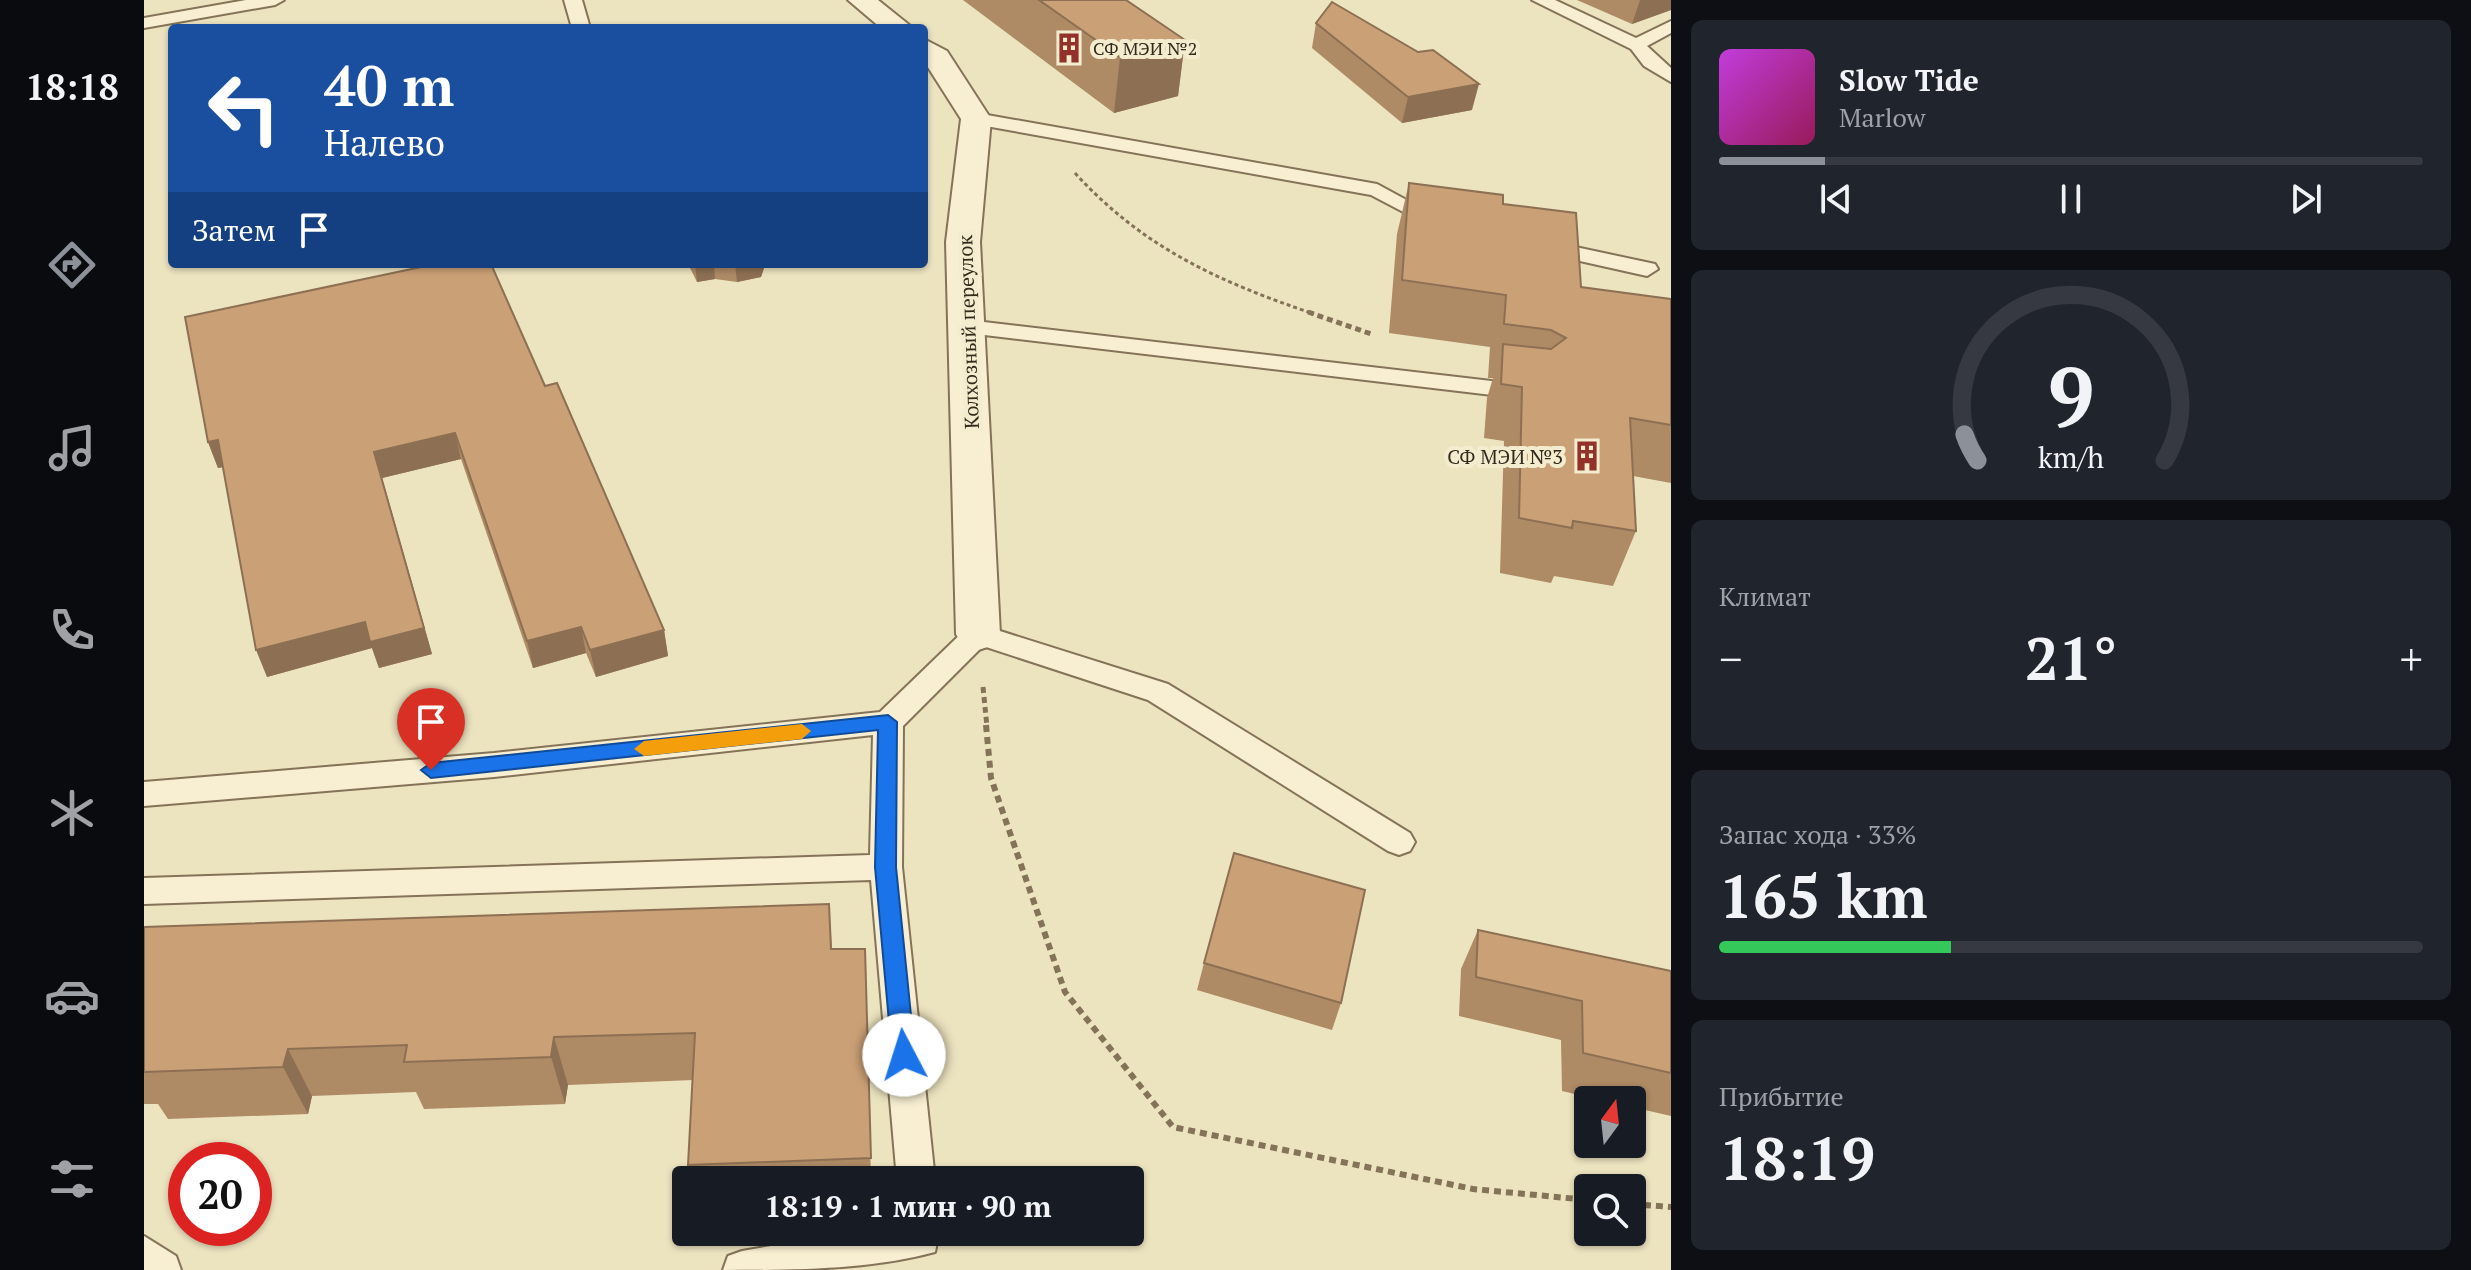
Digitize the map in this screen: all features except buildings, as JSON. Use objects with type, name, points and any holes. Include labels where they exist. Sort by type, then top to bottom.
[{"type":"street","points":[[861,0],[894,24]]},
{"type":"street","points":[[928,50],[937,57],[976,119]]},
{"type":"street","name":"Колхозный переулок","points":[[976,119],[963,242],[978,634]]},
{"type":"lane","points":[[144,23],[275,0]]},
{"type":"lane","points":[[573,0],[580,24]]},
{"type":"lane","points":[[1541,0],[1637,45],[1650,62],[1671,76]]},
{"type":"lane","points":[[1637,45],[1671,26]]},
{"type":"lane","points":[[976,119],[1377,190],[1441,224],[1456,227]]},
{"type":"lane","points":[[1529,243],[1647,269]]},
{"type":"lane","points":[[967,327],[1533,393]]},
{"type":"lane","points":[[144,794],[494,765],[888,722],[978,634],[1158,692],[1399,842]]},
{"type":"lane","points":[[888,722],[886,867],[915,1166]]},
{"type":"lane","points":[[144,891],[886,867]]},
{"type":"lane","points":[[742,1270],[881,1246]]},
{"type":"lane","points":[[144,1255],[162,1270]]},
{"type":"path","points":[[1042,131],[1080,180],[1134,231],[1230,283],[1374,335]]},
{"type":"path","points":[[978,634],[991,778],[1065,992],[1173,1127],[1473,1189],[1574,1199]]},
{"type":"path","points":[[1646,1205],[1671,1207]]},
{"type":"slow traffic","points":[[644,749],[802,731]]},
{"type":"place","name":"СФ МЭИ №2","points":[[1069,48]]},
{"type":"place","name":"СФ МЭИ №3","points":[[1587,456]]},
{"type":"route","points":[[431,770],[888,722],[886,867],[904,1055]]}]
